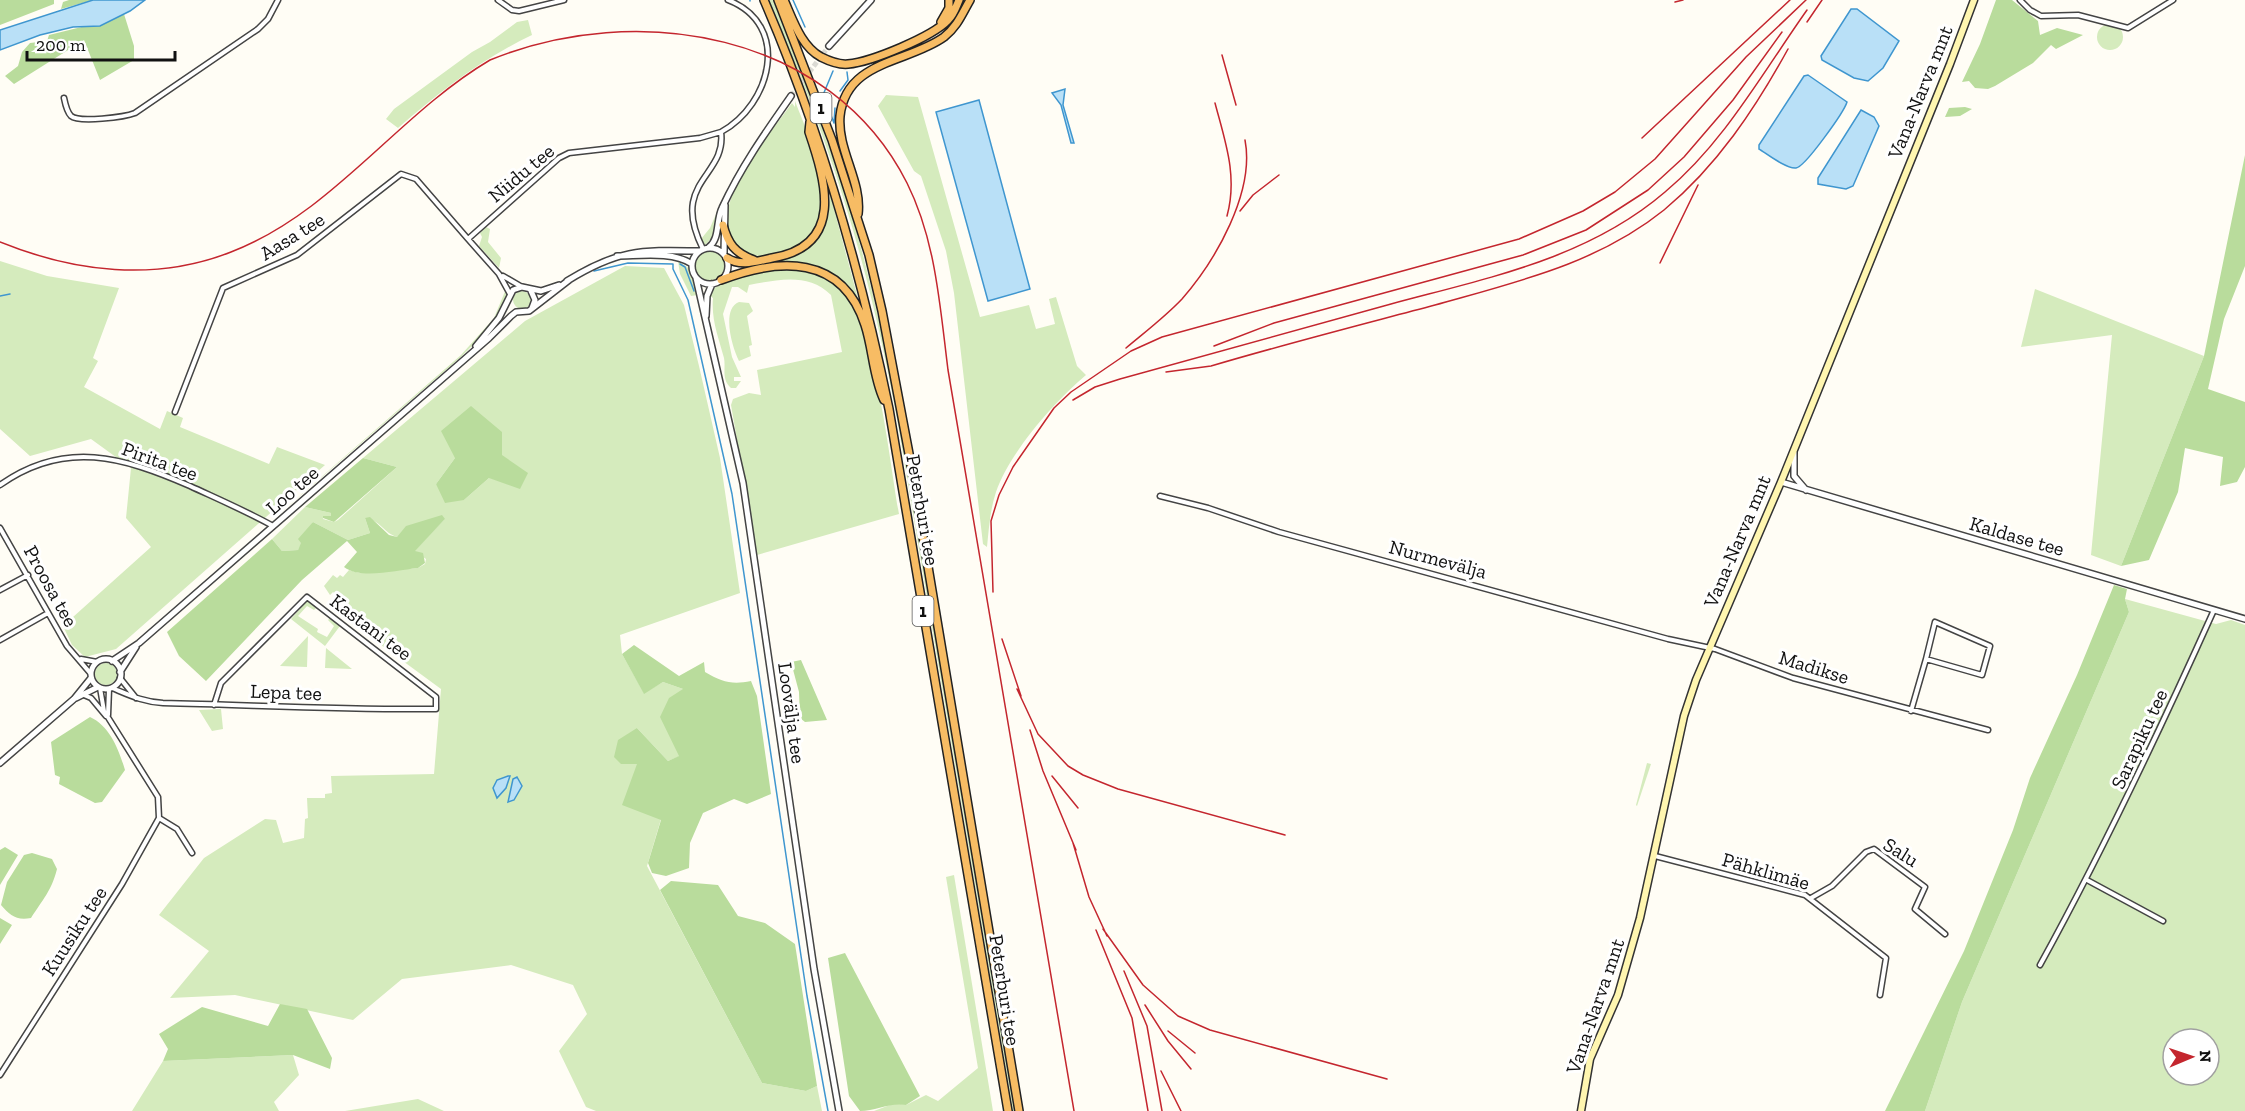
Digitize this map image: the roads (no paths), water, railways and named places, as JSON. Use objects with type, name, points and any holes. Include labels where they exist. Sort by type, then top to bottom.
[{"type":"highway","name":"Peterburi tee","points":[[764,0],[810,117],[858,272],[889,409],[1008,1111]]},
{"type":"highway","name":"Peterburi tee","points":[[778,0],[811,79],[857,219],[893,360],[1019,1111]]},
{"type":"highway","points":[[784,0],[808,46],[819,56],[833,63],[858,63],[936,30],[950,19],[959,0]]},
{"type":"highway","points":[[936,30],[946,16],[949,0]]},
{"type":"highway","points":[[857,219],[859,203],[845,157],[840,125],[847,94],[863,75],[874,68],[942,38],[956,25],[970,0]]},
{"type":"highway","points":[[726,256],[739,263],[792,253],[809,242],[821,225],[826,193],[809,132],[810,117]]},
{"type":"highway","points":[[723,225],[730,245],[736,252],[757,261]]},
{"type":"highway","points":[[721,280],[752,271],[790,265],[815,268],[834,278],[859,310],[865,325],[880,392],[889,409]]},
{"type":"main road","name":"Vana-Narva mnt","points":[[1581,1111],[1590,1059],[1621,986],[1655,856],[1684,716],[1709,647],[1781,483],[1974,0]]},
{"type":"street","points":[[64,98],[69,114],[77,119],[118,118],[135,113],[258,29],[268,19],[278,0]]},
{"type":"street","points":[[498,0],[512,10],[519,11],[564,0]]},
{"type":"street","points":[[704,249],[693,222],[693,200],[698,184],[722,149],[721,132],[743,118],[755,102],[763,84],[767,51],[765,35],[758,21],[747,10],[728,0]]},
{"type":"street","points":[[829,46],[871,0]]},
{"type":"street","points":[[2020,0],[2030,10],[2041,16],[2078,15],[2128,28],[2173,0]]},
{"type":"street","points":[[692,264],[715,240],[720,211],[745,161],[791,96]]},
{"type":"street","name":"Niidu tee","points":[[468,239],[563,155],[700,138],[721,132]]},
{"type":"street","name":"Aasa tee","points":[[175,412],[223,288],[297,255],[401,174],[416,178],[468,239]]},
{"type":"street","points":[[614,256],[658,256],[681,259],[692,264],[696,278],[712,284],[721,280],[729,268],[723,225],[725,201]]},
{"type":"street","points":[[468,239],[499,274],[509,297],[510,307],[516,312],[524,313],[592,265],[614,256],[648,249],[704,249],[726,256]]},
{"type":"street","points":[[499,274],[531,291],[556,287],[569,280]]},
{"type":"street","name":"Loovälja tee","points":[[696,278],[743,483],[814,969],[839,1111]]},
{"type":"street","name":"Loovälja tee","points":[[706,321],[707,296],[712,284]]},
{"type":"street","name":"Loo tee","points":[[465,359],[499,318],[509,297],[522,287]]},
{"type":"street","points":[[531,291],[535,300],[531,309]]},
{"type":"street","name":"Loo tee","points":[[112,660],[139,644],[516,312]]},
{"type":"street","points":[[1794,450],[1794,476],[1807,491]]},
{"type":"street","name":"Pirita tee","points":[[0,485],[47,460],[84,456],[110,458],[155,471],[273,526]]},
{"type":"street","name":"Kaldase tee","points":[[1781,483],[2245,619]]},
{"type":"street","name":"Nurmevälja","points":[[1160,496],[1208,508],[1282,533],[1668,639],[1709,647]]},
{"type":"street","name":"Proosa tee","points":[[0,528],[67,646],[91,676]]},
{"type":"street","points":[[0,590],[28,575]]},
{"type":"street","name":"Kastani tee","points":[[214,705],[221,683],[307,597],[435,695],[435,709]]},
{"type":"street","name":"Sarapiku tee","points":[[2040,965],[2087,880],[2215,610]]},
{"type":"street","points":[[0,640],[48,613]]},
{"type":"street","points":[[1911,711],[1935,622],[1990,646],[1982,675],[1926,659]]},
{"type":"street","name":"Loo tee","points":[[120,675],[139,644]]},
{"type":"street","name":"Madikse","points":[[1709,647],[1793,678],[1988,730]]},
{"type":"street","points":[[77,658],[97,662],[112,660],[137,698]]},
{"type":"street","points":[[0,763],[74,699],[91,676],[97,662]]},
{"type":"street","points":[[109,719],[107,705],[111,688],[120,675]]},
{"type":"street","points":[[91,676],[99,687],[103,706],[109,719],[158,797],[159,818],[173,825],[192,853]]},
{"type":"street","points":[[74,699],[99,687],[111,688]]},
{"type":"street","name":"Lepa tee","points":[[111,688],[154,703],[435,709]]},
{"type":"street","points":[[83,695],[91,698],[109,719]]},
{"type":"street","name":"Kuusiku tee","points":[[0,1075],[117,891],[159,818]]},
{"type":"street","name":"Salu","points":[[1811,898],[1832,886],[1866,852],[1874,849],[1925,887],[1915,909],[1946,934]]},
{"type":"street","name":"Pähklimäe","points":[[1655,856],[1811,898],[1886,958],[1880,995]]},
{"type":"street","points":[[2087,880],[2163,921]]},
{"type":"water","points":[[93,0],[145,0],[130,11],[100,26],[73,27],[40,35],[0,50],[0,30]]},
{"type":"water","points":[[1851,9],[1857,9],[1899,41],[1883,68],[1868,81],[1854,78],[1822,60],[1821,56]]},
{"type":"water","points":[[1808,75],[1847,102],[1832,127],[1807,159],[1796,168],[1792,168],[1759,149],[1759,145],[1804,76]]},
{"type":"water","points":[[1065,89],[1063,105],[1074,143],[1071,143],[1061,105],[1052,93]]},
{"type":"water","points":[[979,100],[1030,289],[988,301],[936,112]]},
{"type":"water","points":[[1861,110],[1874,117],[1879,126],[1853,186],[1846,189],[1818,184],[1818,178]]},
{"type":"water","points":[[510,776],[506,788],[497,798],[493,788],[497,780]]},
{"type":"water","points":[[517,777],[522,786],[514,800],[508,802],[513,779]]},
{"type":"waterway","points":[[793,0],[805,27]]},
{"type":"waterway","points":[[833,71],[823,95],[834,123],[835,108]]},
{"type":"waterway","points":[[840,91],[848,80],[847,72]]},
{"type":"waterway","points":[[594,271],[628,263],[673,264],[673,269],[688,300],[732,494],[807,996],[828,1111]]},
{"type":"waterway","points":[[680,264],[685,267],[694,291]]},
{"type":"waterway","points":[[0,296],[10,294]]},
{"type":"tunnel","points":[[791,96],[829,46]]},
{"type":"railway","points":[[1675,2],[1683,0]]},
{"type":"railway","points":[[1642,138],[1790,0]]},
{"type":"railway","points":[[993,592],[991,521],[999,495],[1013,467],[1054,408],[1071,392],[1131,351],[1162,337],[1519,239],[1583,211],[1615,192],[1655,159],[1746,57],[1806,0]]},
{"type":"railway","points":[[1807,22],[1822,0]]},
{"type":"railway","points":[[1073,400],[1095,387],[1120,379],[1499,275],[1569,250],[1603,234],[1635,215],[1665,192],[1706,152],[1742,106],[1807,10]]},
{"type":"railway","points":[[1214,346],[1274,323],[1523,255],[1586,230],[1648,190],[1684,157],[1733,100],[1782,32]]},
{"type":"railway","points":[[0,242],[57,260],[115,270],[173,267],[231,252],[268,235],[333,189],[456,82],[490,60],[547,42],[606,33],[666,33],[725,42],[780,62],[830,92],[873,132],[907,183],[917,205],[931,251],[948,370],[1074,1111]]},
{"type":"railway","points":[[1166,372],[1211,366],[1496,288],[1555,269],[1611,244],[1638,229],[1664,210],[1701,175],[1748,115],[1788,49]]},
{"type":"railway","points":[[1222,55],[1236,105]]},
{"type":"railway","points":[[1215,103],[1231,173],[1227,216]]},
{"type":"railway","points":[[1126,348],[1182,299],[1220,245],[1238,203],[1244,181],[1247,160],[1245,140]]},
{"type":"railway","points":[[1240,211],[1253,195],[1279,175]]},
{"type":"railway","points":[[1660,263],[1698,185]]},
{"type":"railway","points":[[1002,639],[1021,696]]},
{"type":"railway","points":[[1017,689],[1038,734],[1068,766],[1083,775],[1118,789],[1285,835]]},
{"type":"railway","points":[[1030,730],[1043,771],[1076,850]]},
{"type":"railway","points":[[1052,776],[1078,808]]},
{"type":"railway","points":[[1073,843],[1089,897],[1107,936]]},
{"type":"railway","points":[[1103,929],[1143,985],[1178,1016],[1210,1030],[1387,1079]]},
{"type":"railway","points":[[1096,930],[1132,1018],[1148,1111]]},
{"type":"railway","points":[[1124,971],[1147,1026],[1162,1111]]},
{"type":"railway","points":[[1145,1005],[1168,1041],[1191,1069]]},
{"type":"railway","points":[[1168,1031],[1195,1053]]},
{"type":"railway","points":[[1161,1071],[1181,1111]]}]
